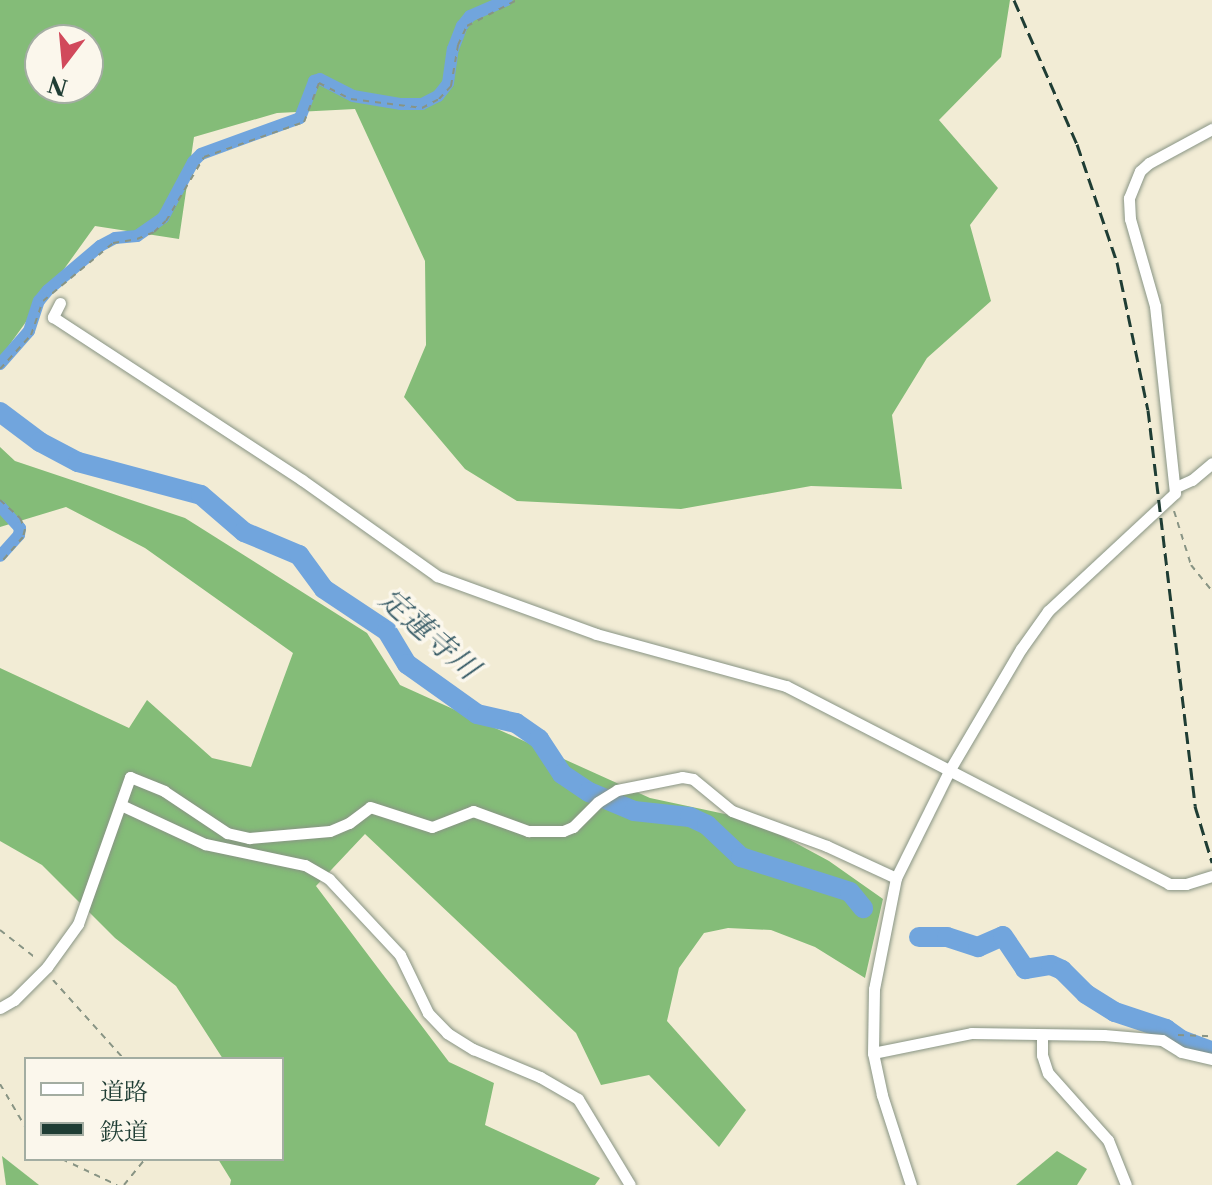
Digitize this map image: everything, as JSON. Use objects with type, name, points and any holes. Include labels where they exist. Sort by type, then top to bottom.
[{"type":"street","points":[[911,1185],[882,1095],[873,1053],[874,989],[896,878],[949,771],[1021,649],[1048,611],[1169,501],[1176,487],[1155,306],[1130,219],[1129,198],[1140,171],[1149,163],[1212,129]]},
{"type":"street","points":[[60,303],[53,317],[302,480],[437,576],[596,634],[786,686],[1169,884],[1178,886],[1206,878]]},
{"type":"street","points":[[1176,487],[1192,480],[1212,463]]},
{"type":"street","points":[[0,1008],[14,1000],[45,969],[78,924],[130,777],[164,791],[227,833],[249,838],[330,831],[349,823],[370,807],[432,827],[447,824],[464,813],[481,812],[528,831],[550,833],[573,827],[598,802],[617,790],[682,777],[702,782],[732,811],[827,846],[896,878]]},
{"type":"street","points":[[121,805],[205,844],[305,865],[329,879],[400,955],[428,1013],[447,1033],[473,1049],[540,1077],[578,1099],[630,1185]]},
{"type":"street","points":[[873,1053],[971,1033],[1104,1035],[1162,1040],[1181,1052],[1212,1059]]},
{"type":"street","points":[[1042,1036],[1042,1055],[1048,1073],[1108,1140],[1126,1185]]},
{"type":"path","points":[[0,369],[31,335],[43,301],[113,243],[154,232],[166,221],[204,157],[304,122],[319,83],[351,99],[422,108],[439,99],[451,86],[458,45],[467,26],[517,0]]},
{"type":"path","points":[[0,500],[20,518],[25,529],[23,537],[0,563]]},
{"type":"path","points":[[1169,501],[1191,565],[1200,581],[1212,591]]},
{"type":"path","points":[[0,930],[45,969],[122,1057]]},
{"type":"path","points":[[1182,1034],[1212,1036]]},
{"type":"path","points":[[0,1084],[24,1125]]},
{"type":"path","points":[[66,1161],[117,1185]]},
{"type":"path","points":[[124,1185],[143,1161]]},
{"type":"green space","points":[[0,0],[1010,0],[1001,57],[939,120],[998,188],[970,225],[991,301],[927,358],[892,415],[902,489],[811,486],[681,509],[517,501],[465,469],[404,397],[426,345],[425,261],[355,109],[277,113],[194,137],[179,239],[95,226],[0,358]]},
{"type":"green space","points":[[0,447],[15,461],[185,518],[367,633],[400,685],[650,798],[753,820],[829,861],[883,899],[865,978],[815,947],[771,930],[728,928],[704,933],[679,968],[667,1021],[746,1110],[719,1147],[649,1075],[601,1085],[576,1033],[365,834],[316,886],[449,1062],[494,1083],[485,1125],[600,1178],[595,1185],[230,1185],[231,1180],[219,1161],[284,1161],[284,1057],[222,1057],[176,986],[115,938],[42,865],[0,841],[0,668],[129,728],[147,700],[212,758],[251,767],[293,653],[145,548],[66,507],[0,527]]},
{"type":"green space","points":[[1057,1151],[1087,1169],[1077,1185],[1016,1185]]},
{"type":"green space","points":[[2,1156],[39,1185],[6,1185]]},
{"type":"waterway","points":[[0,364],[29,331],[39,301],[48,290],[100,246],[115,238],[137,236],[163,218],[193,162],[201,154],[300,118],[314,81],[320,79],[353,96],[401,104],[422,104],[438,96],[448,83],[453,49],[462,26],[470,16],[507,0]]},
{"type":"waterway","name":"定蓮寺川","points":[[0,412],[40,442],[78,462],[201,495],[244,532],[299,555],[324,589],[387,631],[407,664],[477,714],[516,723],[539,739],[562,774],[589,792],[634,811],[690,817],[707,825],[741,857],[850,892],[863,908]]},
{"type":"waterway","points":[[0,506],[20,528],[19,535],[0,556]]},
{"type":"waterway","name":"定蓮寺川","points":[[919,937],[947,937],[978,947],[1003,936],[1025,969],[1051,965],[1062,970],[1086,994],[1115,1012],[1166,1029],[1181,1040],[1212,1051]]},
{"type":"railway","points":[[1014,0],[1077,144],[1117,262],[1148,410],[1195,806],[1212,862]]}]
